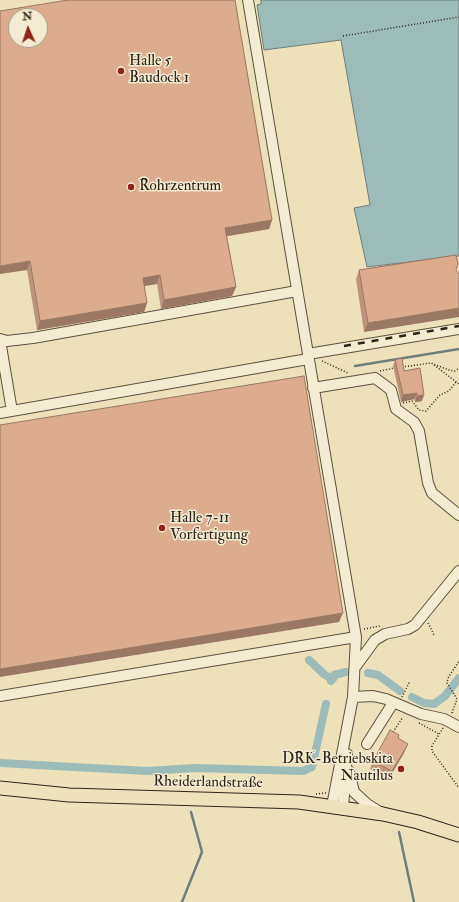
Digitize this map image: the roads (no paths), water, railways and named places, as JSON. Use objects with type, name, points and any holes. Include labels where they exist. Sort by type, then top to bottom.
[{"type":"main road","name":"Rheiderlandstraße","points":[[0,788],[69,795],[298,802],[338,806],[418,822],[459,835]]},
{"type":"lane","points":[[248,0],[356,637],[353,697],[348,724],[338,806]]},
{"type":"lane","points":[[12,411],[0,339],[7,341],[33,338],[297,291]]},
{"type":"lane","points":[[0,413],[459,329]]},
{"type":"lane","points":[[313,388],[375,378],[391,390],[396,409],[414,422],[419,431],[428,483],[432,493],[459,515]]},
{"type":"lane","points":[[355,668],[360,658],[375,640],[384,634],[416,625],[459,571]]},
{"type":"lane","points":[[0,696],[356,637]]},
{"type":"lane","points":[[353,697],[373,696],[397,701],[421,714],[447,720],[459,726]]},
{"type":"lane","points":[[367,744],[397,701]]},
{"type":"lane","points":[[338,806],[347,760],[348,724]]},
{"type":"lane","points":[[347,760],[354,792],[367,804],[383,814]]},
{"type":"water","points":[[261,0],[459,0],[459,256],[367,267],[354,208],[370,205],[341,40],[264,50],[257,5],[261,4]]},
{"type":"waterway","points":[[355,366],[459,349]]},
{"type":"waterway","points":[[309,660],[325,675],[333,679]]},
{"type":"waterway","points":[[331,681],[334,675],[346,672]]},
{"type":"waterway","points":[[368,673],[378,675],[400,691]]},
{"type":"waterway","points":[[412,697],[424,703],[434,704],[445,696],[459,678]]},
{"type":"waterway","points":[[0,763],[147,771],[195,768],[303,771],[312,767],[326,704]]},
{"type":"waterway","points":[[182,902],[202,852],[191,812]]},
{"type":"waterway","points":[[399,832],[414,902]]},
{"type":"railway","points":[[344,346],[459,326]]},
{"type":"place","name":"Halle 5 Baudock 1","points":[[121,71]]},
{"type":"place","name":"Rohrzentrum","points":[[131,187]]},
{"type":"place","name":"Halle 7-11 Vorfertigung","points":[[162,528]]},
{"type":"place","name":"DRK-Betriebskita Nautilus","points":[[401,769]]}]
